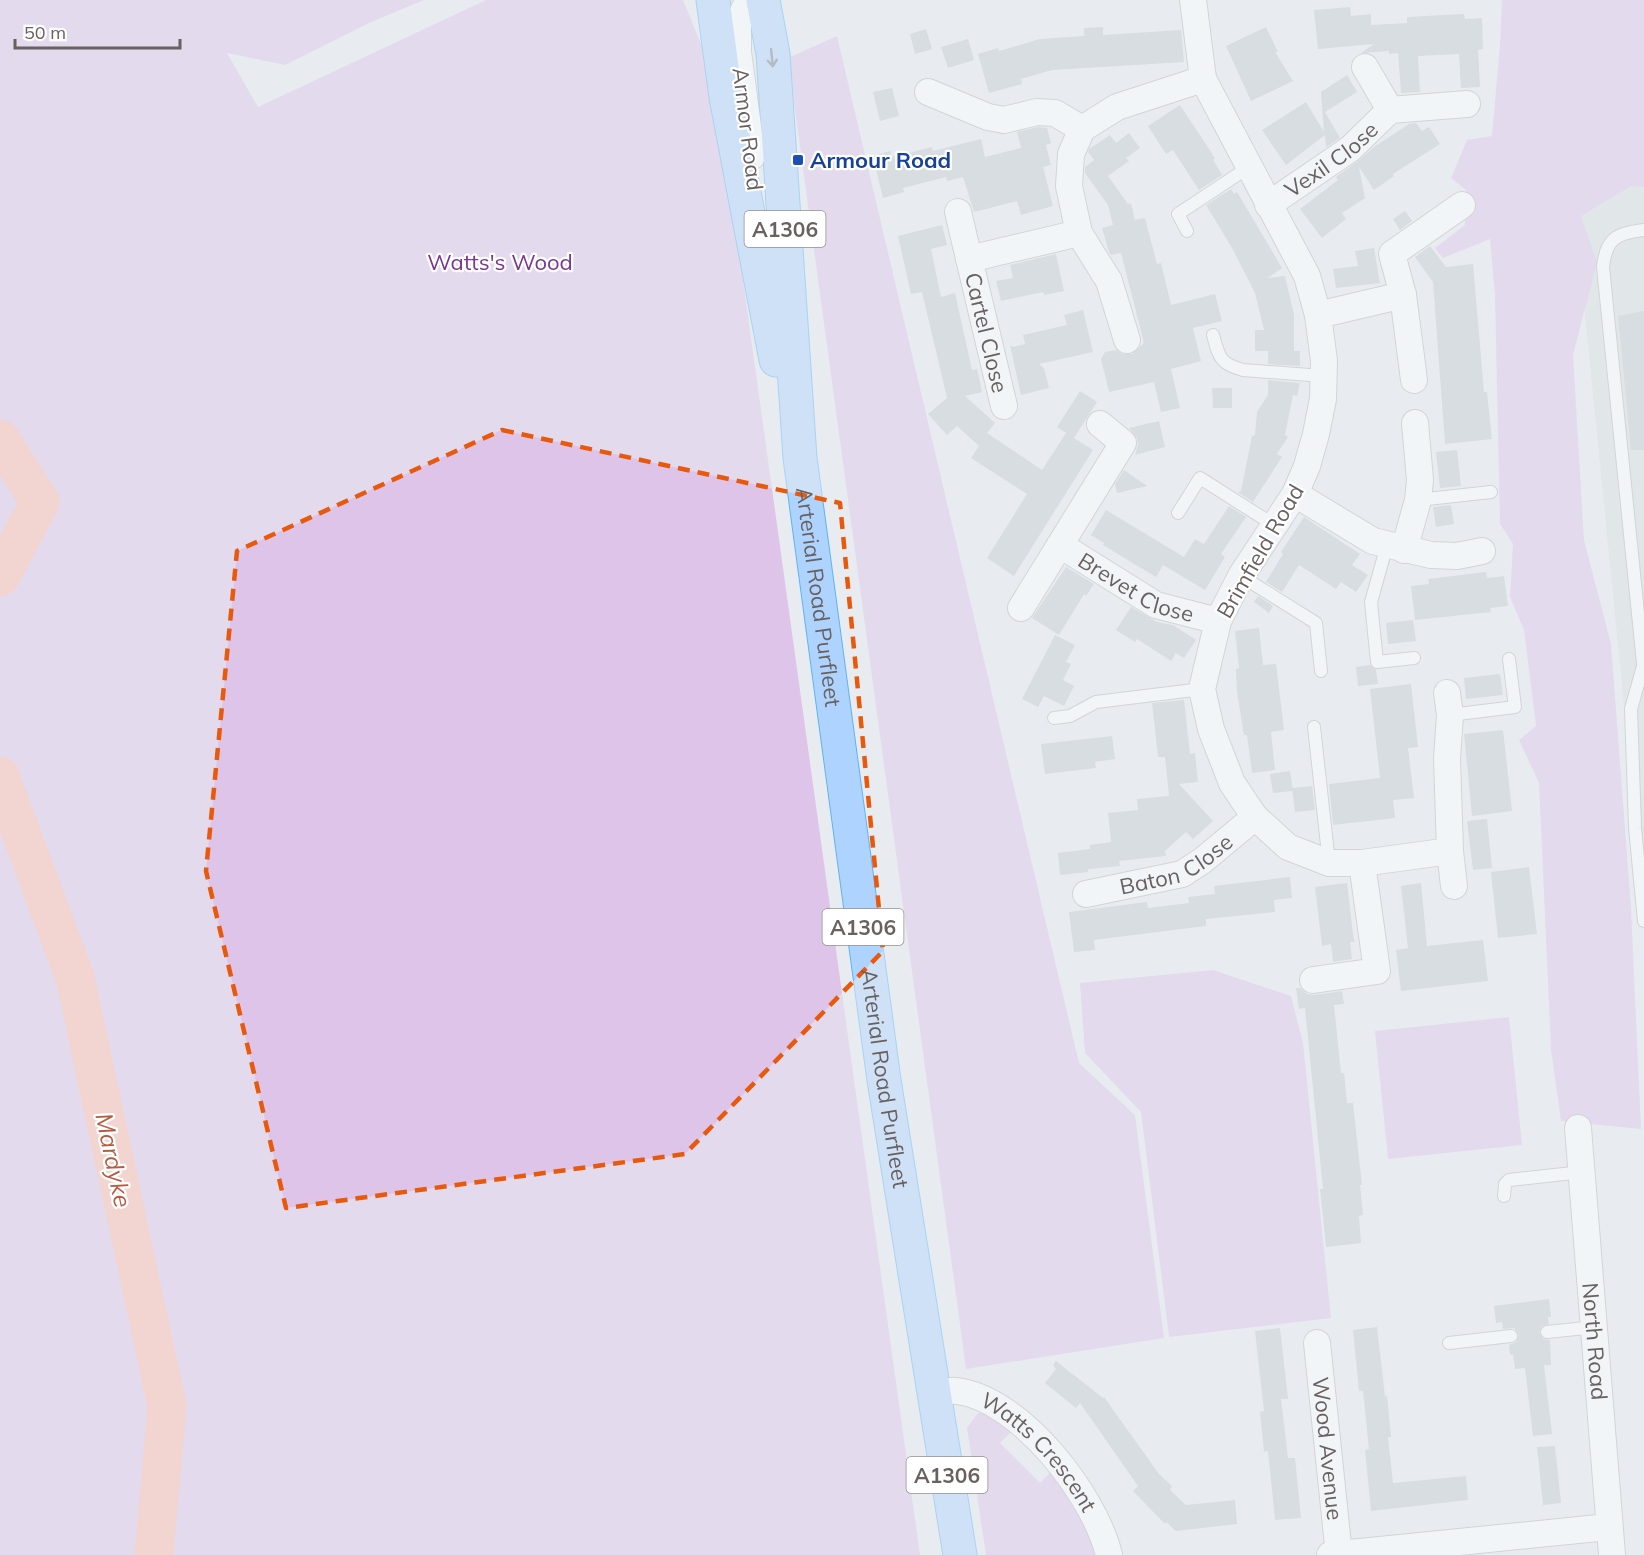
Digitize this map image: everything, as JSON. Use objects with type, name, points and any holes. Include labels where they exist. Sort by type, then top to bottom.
[{"type":"main road","name":"Arterial Road Purfleet","points":[[713,0],[726,97],[778,373],[800,458]]},
{"type":"main road","name":"Arterial Road Purfleet","points":[[762,0],[772,54],[800,458],[884,1080],[960,1555]]},
{"type":"street","name":"Armor Road","points":[[757,0],[744,9],[738,25],[738,52],[778,373]]},
{"type":"street","name":"Brimfield Road","points":[[1193,0],[1203,79],[1307,276],[1318,315],[1324,361],[1323,399],[1307,466],[1295,494],[1241,576],[1218,621],[1202,689],[1211,729],[1232,783],[1255,818],[1288,847],[1329,863],[1362,863],[1450,851]]},
{"type":"street","name":"Vexil Close","points":[[1365,67],[1390,110]]},
{"type":"street","points":[[1127,340],[1109,281],[1078,233],[1069,186],[1071,154],[1082,129],[1117,107],[1203,79]]},
{"type":"street","points":[[928,92],[988,117],[1004,120],[1037,112],[1055,113],[1082,129]]},
{"type":"street","name":"Vexil Close","points":[[1268,205],[1350,149],[1390,110],[1467,104]]},
{"type":"street","points":[[1414,380],[1403,295],[1392,254],[1461,205]]},
{"type":"street","name":"Cartel Close","points":[[958,212],[1004,406]]},
{"type":"street","name":"Cartel Close","points":[[969,259],[1078,233]]},
{"type":"street","points":[[1318,315],[1403,295]]},
{"type":"street","points":[[1396,548],[1418,500],[1420,480],[1415,423]]},
{"type":"street","name":"Brevet Close","points":[[1021,608],[1123,443],[1100,424]]},
{"type":"street","points":[[1295,494],[1373,541],[1431,555],[1457,556],[1482,551]]},
{"type":"street","name":"Brevet Close","points":[[1060,545],[1156,605],[1218,621]]},
{"type":"street","points":[[1449,704],[1450,851],[1455,886]]},
{"type":"street","name":"Baton Close","points":[[1086,894],[1182,874],[1202,861],[1255,818]]},
{"type":"street","points":[[1313,980],[1377,971],[1362,863]]},
{"type":"street","name":"North Road","points":[[1578,1128],[1612,1555]]},
{"type":"street","name":"Wood Avenue","points":[[1317,1343],[1336,1555]]},
{"type":"street","name":"Watts Crescent","points":[[934,1395],[956,1391],[979,1398],[1007,1413],[1028,1429],[1053,1454],[1076,1485],[1095,1517],[1109,1555]]},
{"type":"street","points":[[1336,1555],[1608,1527]]},
{"type":"lane","points":[[1187,231],[1178,214],[1249,167]]},
{"type":"lane","points":[[1644,230],[1617,236],[1610,243],[1605,254],[1603,267],[1644,663],[1631,710],[1635,828],[1644,921]]},
{"type":"lane","points":[[1213,335],[1221,360],[1230,366],[1243,370],[1323,376]]},
{"type":"lane","points":[[1178,513],[1200,478],[1274,525]]},
{"type":"lane","points":[[1418,500],[1491,492]]},
{"type":"lane","points":[[1396,548],[1371,602],[1377,662],[1414,657]]},
{"type":"lane","points":[[1241,576],[1316,623],[1322,671]]},
{"type":"lane","points":[[1449,704],[1515,707],[1509,659]]},
{"type":"lane","points":[[1054,718],[1070,716],[1096,702],[1202,689]]},
{"type":"lane","points":[[1314,727],[1329,863]]},
{"type":"lane","points":[[1504,1196],[1505,1184],[1509,1180],[1582,1172]]},
{"type":"lane","points":[[1547,1332],[1595,1326]]},
{"type":"lane","points":[[1449,1343],[1511,1336]]},
{"type":"highlighted area","points":[[502,430],[840,503],[883,951],[685,1154],[286,1208],[206,871],[237,551]]},
{"type":"shaded area","points":[[1644,179],[1644,905],[1574,204]]},
{"type":"green space","name":"Watts's Wood","points":[[0,0],[424,0],[369,23],[285,65],[227,53],[258,107],[486,0],[683,0],[715,78],[920,1555],[0,1555]]},
{"type":"green space","points":[[1502,0],[1644,0],[1644,187],[1631,186],[1581,216],[1597,262],[1573,355],[1584,540],[1611,644],[1631,908],[1641,1129],[1561,1121],[1551,1050],[1539,783],[1519,740],[1536,726],[1524,630],[1510,597],[1513,544],[1500,524],[1495,296],[1490,239],[1443,258],[1435,248],[1465,225],[1466,190],[1451,178],[1467,140],[1492,136]]},
{"type":"green space","points":[[837,36],[1079,1063],[1135,1115],[1164,1338],[966,1369],[788,58]]},
{"type":"green space","points":[[1213,970],[1291,996],[1303,1043],[1331,1318],[1169,1337],[1141,1112],[1085,1053],[1080,983]]},
{"type":"green space","points":[[1509,1017],[1522,1145],[1388,1159],[1375,1031]]},
{"type":"green space","points":[[978,1413],[990,1414],[1013,1430],[1000,1443],[1040,1483],[1058,1465],[1102,1555],[986,1555],[967,1428]]},
{"type":"building","points":[[1350,7],[1351,16],[1371,14],[1371,25],[1407,23],[1407,17],[1464,14],[1465,19],[1482,18],[1483,49],[1478,50],[1480,87],[1461,88],[1459,54],[1418,56],[1420,92],[1401,93],[1398,53],[1389,54],[1389,51],[1361,53],[1374,44],[1318,49],[1314,10]]},
{"type":"building","points":[[1103,27],[1103,35],[1181,30],[1184,62],[1052,70],[1021,79],[1022,84],[989,93],[978,54],[998,48],[999,51],[1040,39],[1084,36],[1084,28]]},
{"type":"building","points":[[1266,27],[1278,52],[1275,52],[1293,81],[1251,101],[1226,46]]},
{"type":"building","points":[[926,29],[932,49],[915,54],[910,34]]},
{"type":"building","points":[[968,39],[974,60],[948,68],[941,47]]},
{"type":"building","points":[[1347,75],[1357,92],[1325,112],[1340,138],[1326,147],[1325,135],[1286,165],[1262,130],[1306,102],[1324,132],[1321,92]]},
{"type":"building","points":[[892,88],[899,116],[880,121],[873,92]]},
{"type":"building","points":[[1180,105],[1215,158],[1213,160],[1222,175],[1199,190],[1173,150],[1166,154],[1148,126]]},
{"type":"building","points":[[1416,123],[1422,131],[1429,127],[1440,144],[1393,174],[1394,176],[1374,190],[1359,167],[1365,198],[1342,213],[1346,219],[1322,238],[1300,209],[1338,180],[1336,177],[1374,147],[1409,124]]},
{"type":"building","points":[[1038,127],[1047,128],[1051,143],[1046,145],[1051,165],[1043,167],[1053,206],[1021,215],[1017,201],[974,212],[963,177],[947,181],[946,177],[903,188],[904,192],[883,198],[873,156],[890,151],[892,157],[932,147],[933,151],[981,139],[985,157],[1021,148],[1017,132]]},
{"type":"building","points":[[1129,133],[1140,148],[1126,158],[1129,161],[1108,176],[1128,204],[1131,203],[1135,220],[1145,218],[1157,264],[1161,263],[1171,305],[1215,294],[1222,321],[1193,328],[1201,361],[1171,369],[1180,408],[1161,412],[1154,382],[1109,392],[1101,359],[1105,352],[1116,350],[1123,354],[1132,354],[1144,343],[1121,253],[1111,255],[1102,228],[1113,225],[1108,205],[1085,173],[1085,167],[1094,160],[1088,152],[1089,149],[1110,135],[1116,143]]},
{"type":"building","points":[[1231,189],[1234,194],[1237,192],[1282,268],[1268,278],[1285,276],[1294,315],[1294,351],[1300,351],[1300,366],[1268,364],[1268,351],[1255,351],[1255,330],[1264,330],[1255,293],[1206,205]]},
{"type":"building","points":[[1405,211],[1412,221],[1400,230],[1393,219]]},
{"type":"building","points":[[942,225],[947,245],[931,249],[941,297],[955,293],[972,370],[977,369],[982,392],[965,396],[995,423],[987,433],[1042,470],[1066,433],[1093,450],[1014,576],[987,558],[1027,494],[971,458],[979,446],[957,426],[947,435],[928,414],[947,398],[922,292],[911,294],[898,236]]},
{"type":"building","points":[[1430,246],[1446,267],[1473,264],[1484,392],[1487,392],[1492,439],[1445,444],[1433,282],[1415,257]]},
{"type":"building","points":[[1374,248],[1380,283],[1336,288],[1333,269],[1358,266],[1355,251]]},
{"type":"building","points":[[1056,254],[1064,291],[1044,295],[1043,292],[1001,301],[996,281],[1013,278],[1010,265]]},
{"type":"building","points":[[1083,310],[1093,352],[1039,364],[1044,368],[1049,388],[1021,395],[1010,345],[1013,347],[1025,344],[1023,335],[1067,325],[1064,315]]},
{"type":"building","points":[[1644,311],[1644,450],[1631,450],[1618,316]]},
{"type":"building","points":[[1268,380],[1300,383],[1297,396],[1293,395],[1285,435],[1288,437],[1277,454],[1282,457],[1253,502],[1238,492],[1241,491],[1252,436],[1255,435],[1257,412],[1268,395]]},
{"type":"building","points":[[1212,388],[1232,388],[1232,408],[1213,408]]},
{"type":"building","points":[[1080,391],[1097,402],[1074,438],[1057,427]]},
{"type":"building","points":[[1159,421],[1165,447],[1135,455],[1138,445],[1137,438],[1129,428]]},
{"type":"building","points":[[1457,450],[1461,486],[1440,488],[1436,452]]},
{"type":"building","points":[[1124,470],[1147,486],[1117,493],[1115,484]]},
{"type":"building","points":[[1451,505],[1454,524],[1436,527],[1433,507]]},
{"type":"building","points":[[1229,506],[1246,517],[1221,554],[1225,557],[1205,590],[1163,565],[1156,577],[1103,545],[1104,543],[1091,535],[1106,510],[1184,557],[1195,539],[1204,544]]},
{"type":"building","points":[[1304,517],[1360,554],[1352,565],[1368,575],[1356,592],[1341,582],[1336,589],[1299,565],[1282,592],[1266,582],[1283,554],[1281,552]]},
{"type":"building","points":[[1066,567],[1094,584],[1086,596],[1084,594],[1059,635],[1032,618]]},
{"type":"building","points":[[1486,572],[1487,578],[1504,576],[1508,606],[1490,608],[1491,612],[1415,620],[1411,586],[1429,584],[1428,579]]},
{"type":"building","points":[[1258,596],[1273,606],[1269,613],[1254,602]]},
{"type":"building","points":[[1131,607],[1157,622],[1173,625],[1196,640],[1184,658],[1176,653],[1171,661],[1137,639],[1135,642],[1116,630]]},
{"type":"building","points":[[1413,620],[1416,641],[1388,644],[1386,623]]},
{"type":"building","points":[[1259,628],[1263,665],[1276,664],[1284,730],[1271,732],[1275,770],[1252,773],[1247,735],[1244,735],[1237,692],[1236,669],[1239,668],[1235,631]]},
{"type":"building","points":[[1055,635],[1075,645],[1066,662],[1071,664],[1063,680],[1074,686],[1064,706],[1044,696],[1038,707],[1022,699]]},
{"type":"building","points":[[1370,665],[1376,670],[1378,684],[1358,686],[1356,667]]},
{"type":"building","points":[[1500,674],[1503,695],[1466,699],[1464,678]]},
{"type":"building","points":[[1411,684],[1418,747],[1408,748],[1414,798],[1393,800],[1395,818],[1333,825],[1329,784],[1380,778],[1370,689]]},
{"type":"building","points":[[1184,700],[1190,754],[1195,753],[1198,782],[1179,784],[1213,821],[1193,839],[1186,832],[1165,851],[1166,856],[1119,861],[1120,866],[1060,875],[1058,853],[1090,849],[1090,845],[1111,842],[1108,813],[1138,810],[1137,799],[1169,796],[1165,757],[1158,757],[1152,703]]},
{"type":"building","points":[[1503,730],[1512,811],[1472,816],[1464,734]]},
{"type":"building","points":[[1112,736],[1115,759],[1095,762],[1096,768],[1045,774],[1041,744]]},
{"type":"building","points":[[1290,771],[1293,791],[1273,793],[1270,774]]},
{"type":"building","points":[[1312,786],[1315,810],[1295,812],[1292,788]]},
{"type":"building","points":[[1487,819],[1492,868],[1473,870],[1467,821]]},
{"type":"building","points":[[1529,867],[1537,934],[1498,938],[1491,872]]},
{"type":"building","points":[[1290,877],[1292,898],[1274,900],[1275,912],[1206,919],[1206,926],[1094,940],[1095,950],[1074,952],[1069,912],[1147,902],[1148,908],[1189,903],[1188,897],[1215,894],[1214,886]]},
{"type":"building","points":[[1347,883],[1354,942],[1350,942],[1352,959],[1333,962],[1331,944],[1322,946],[1315,887]]},
{"type":"building","points":[[1421,883],[1427,946],[1483,940],[1488,981],[1401,991],[1396,950],[1408,948],[1401,886]]},
{"type":"building","points":[[1296,988],[1314,995],[1342,991],[1344,1004],[1334,1005],[1341,1073],[1344,1073],[1347,1103],[1353,1103],[1362,1185],[1360,1185],[1363,1215],[1359,1216],[1361,1243],[1326,1247],[1320,1189],[1323,1189],[1305,1008],[1299,1009]]},
{"type":"building","points":[[1549,1299],[1551,1317],[1548,1317],[1549,1324],[1542,1326],[1539,1332],[1543,1339],[1550,1340],[1551,1365],[1544,1365],[1552,1434],[1533,1436],[1525,1368],[1515,1369],[1513,1354],[1510,1355],[1509,1345],[1516,1342],[1519,1335],[1514,1328],[1503,1329],[1502,1322],[1496,1323],[1494,1306]]},
{"type":"building","points":[[1377,1327],[1385,1397],[1387,1396],[1391,1437],[1388,1437],[1393,1483],[1466,1476],[1468,1500],[1371,1511],[1365,1450],[1369,1449],[1363,1391],[1359,1391],[1353,1330]]},
{"type":"building","points":[[1280,1328],[1288,1399],[1281,1399],[1288,1458],[1295,1458],[1301,1518],[1275,1520],[1268,1451],[1264,1452],[1260,1412],[1264,1411],[1255,1331]]},
{"type":"building","points":[[1056,1361],[1104,1397],[1159,1474],[1172,1486],[1170,1490],[1186,1505],[1235,1500],[1237,1524],[1176,1531],[1166,1522],[1165,1524],[1133,1491],[1138,1486],[1080,1403],[1076,1408],[1045,1383],[1056,1369],[1053,1365]]},
{"type":"building","points":[[1555,1446],[1561,1503],[1543,1505],[1537,1447]]},
{"type":"waterway","name":"Mardyke","points":[[0,439],[40,502],[0,577]]},
{"type":"waterway","name":"Mardyke","points":[[0,776],[75,978],[167,1406],[154,1555]]},
{"type":"place","name":"Armour Road","points":[[798,160]]}]
